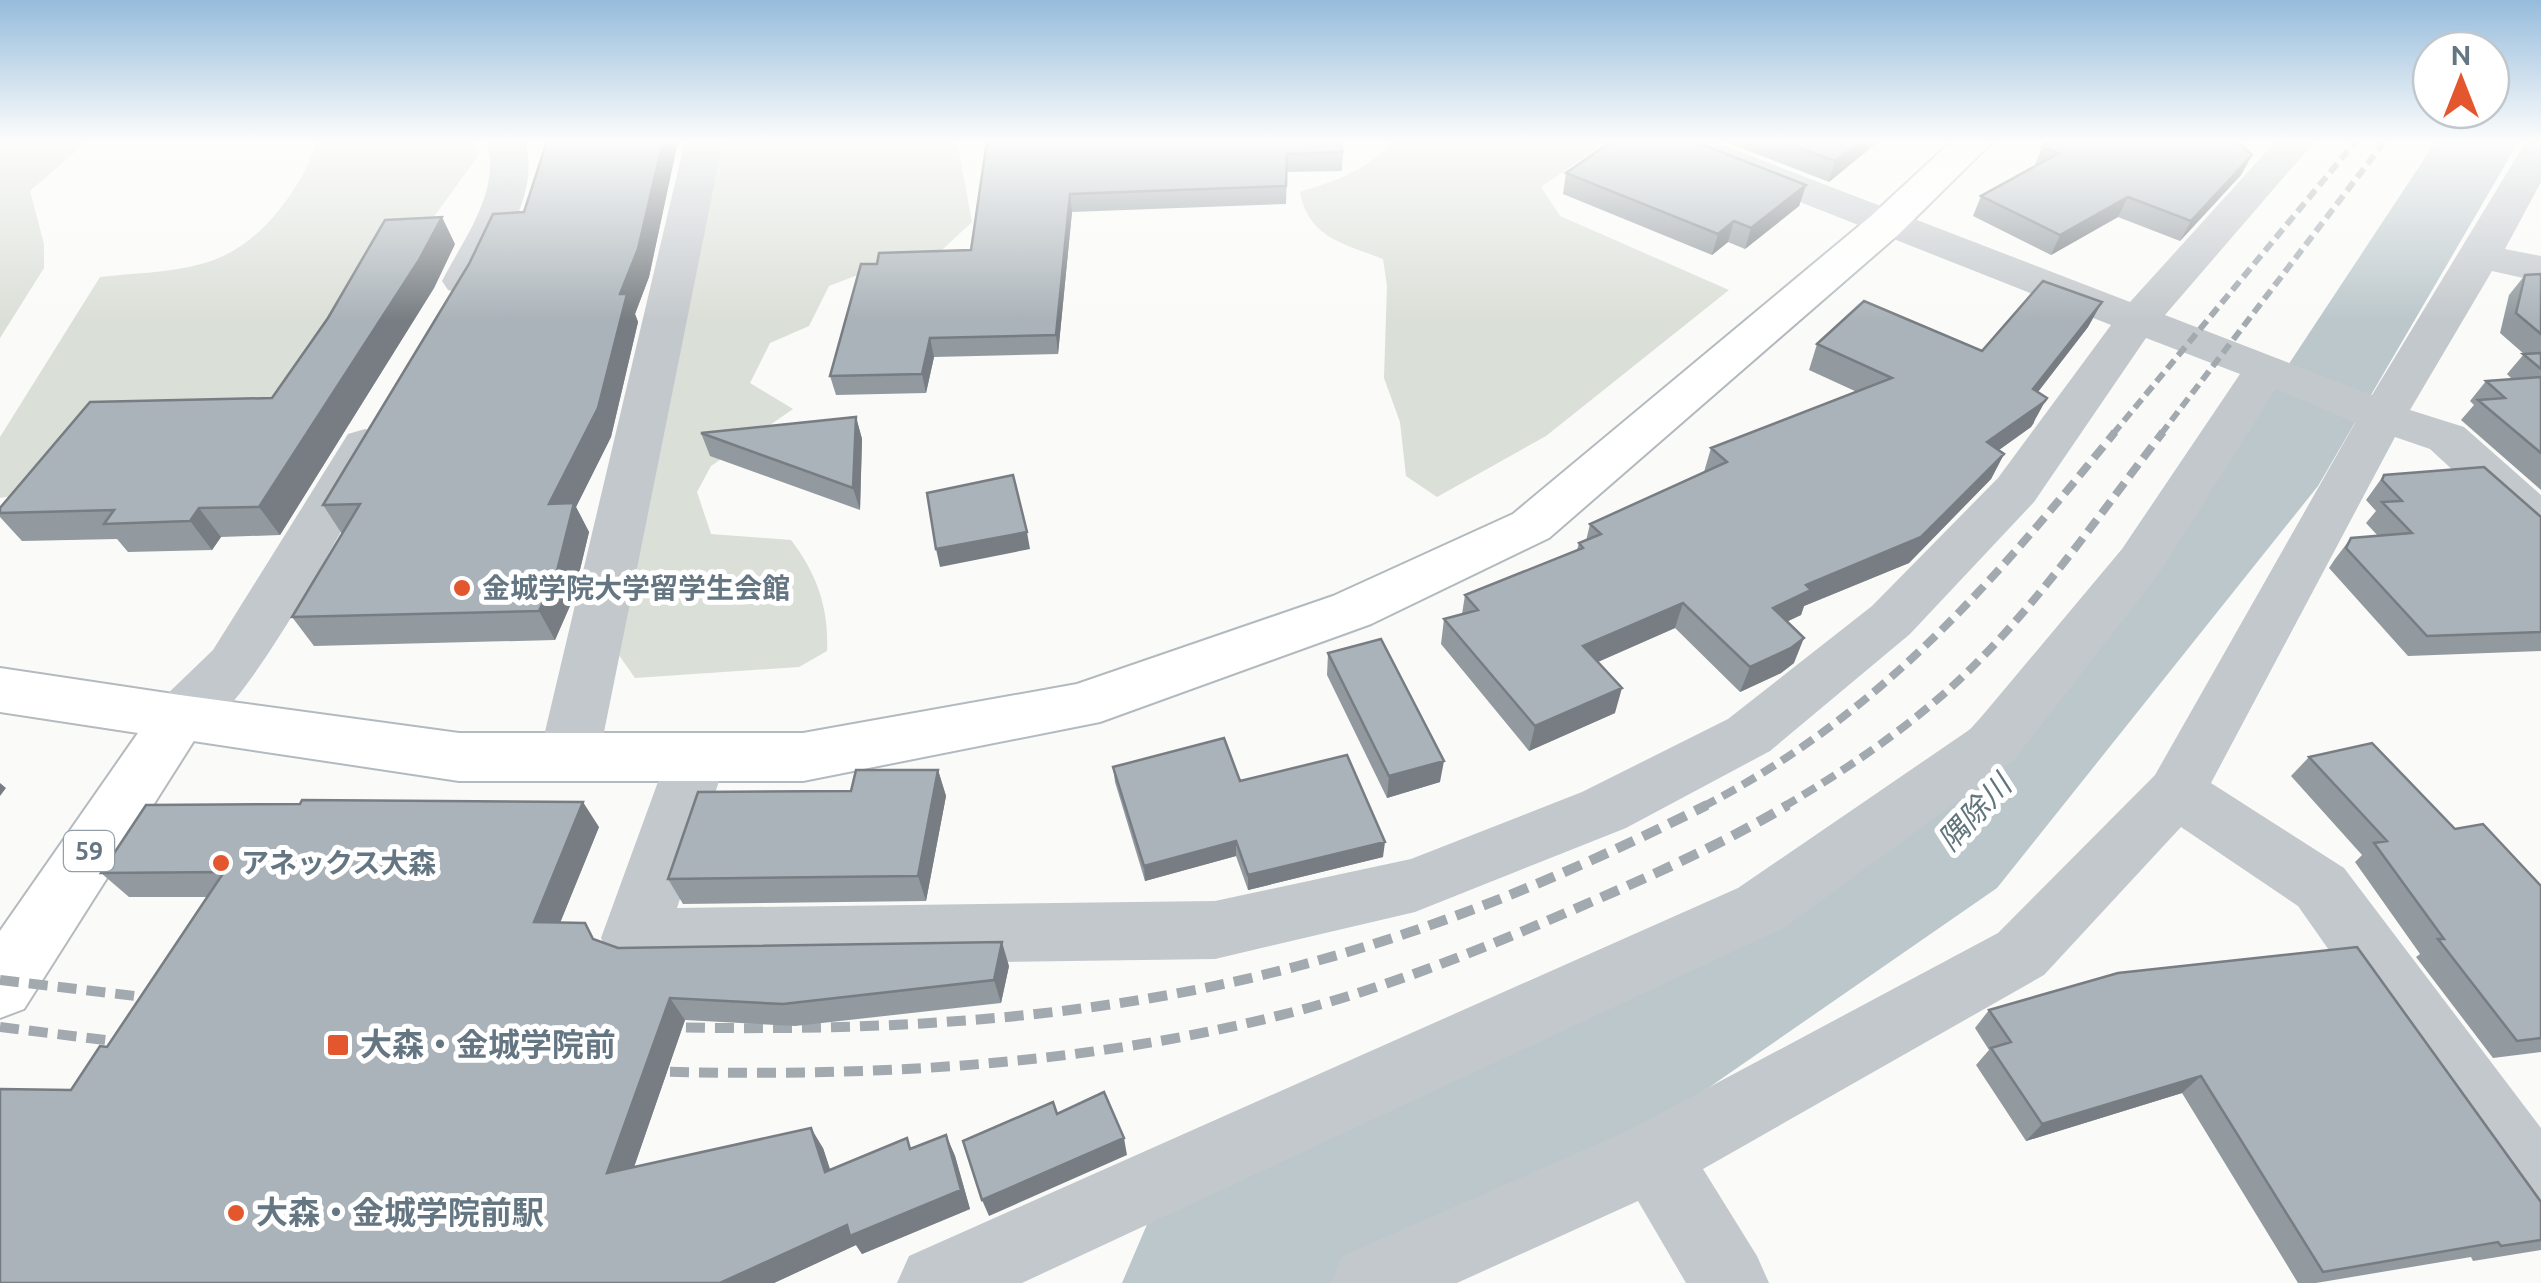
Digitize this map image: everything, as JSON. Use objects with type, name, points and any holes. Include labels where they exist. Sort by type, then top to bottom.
[{"type":"street","points":[[438,324],[500,201]]},
{"type":"street","points":[[568,757],[691,201]]},
{"type":"street","points":[[1826,201],[2275,372],[2364,410],[2447,438],[2541,523]]},
{"type":"street","points":[[0,690],[459,757],[803,757],[1080,706],[1352,610],[1531,526],[1911,201]]},
{"type":"street","points":[[697,757],[634,938],[1215,930],[1415,885],[1604,810],[1749,734],[1891,620],[2016,490],[2137,320],[2243,201]]},
{"type":"street","points":[[1369,1283],[1654,1157],[2021,954],[2176,792],[2364,410],[2480,256],[2511,201]]},
{"type":"street","points":[[2480,256],[2541,269]]},
{"type":"street","points":[[936,1283],[1762,908],[1993,744],[2140,562],[2275,372]]},
{"type":"street","points":[[180,717],[233,666],[386,410]]},
{"type":"street","name":"59","points":[[0,987],[18,929],[180,717]]},
{"type":"street","points":[[2176,792],[2321,887],[2541,1189]]},
{"type":"street","points":[[1654,1157],[1730,1283]]},
{"type":"shaded area","points":[[0,201],[33,201],[44,244],[44,268],[0,338]]},
{"type":"shaded area","points":[[445,201],[264,410],[41,491],[0,498],[0,437],[100,277],[189,267],[221,257],[257,234],[286,202]]},
{"type":"shaded area","points":[[709,201],[968,201],[972,222],[942,250],[881,266],[829,286],[809,326],[770,343],[750,383],[793,409],[711,466],[697,492],[711,534],[791,540],[820,592],[827,651],[799,667],[635,678],[616,651]]},
{"type":"shaded area","points":[[1302,201],[1550,201],[1560,216],[1729,290],[1546,436],[1437,497],[1406,476],[1400,422],[1384,378],[1387,286],[1383,259],[1330,237],[1311,220]]},
{"type":"building","points":[[528,201],[649,201],[638,249],[620,294],[627,294],[598,408],[549,504],[574,503],[557,571],[539,611],[292,617],[360,504],[323,505],[469,264],[493,214],[524,212]]},
{"type":"building","points":[[978,201],[1069,201],[1056,335],[930,338],[922,374],[830,376],[861,264],[877,264],[879,253],[971,250]]},
{"type":"building","points":[[1635,201],[1786,201],[1751,228],[1734,221],[1718,234]]},
{"type":"building","points":[[1991,201],[2121,201],[2060,235]]},
{"type":"building","points":[[2138,201],[2210,201],[2191,221]]},
{"type":"building","points":[[442,217],[419,260],[259,507],[199,508],[190,521],[104,524],[114,510],[0,513],[0,508],[90,402],[272,398],[328,318],[385,220]]},
{"type":"building","points":[[2541,274],[2541,334],[2516,313],[2525,275]]},
{"type":"building","points":[[2043,281],[2102,302],[2033,389],[2047,398],[1987,442],[2004,454],[1921,537],[1806,585],[1811,590],[1773,608],[1804,638],[1791,648],[1750,667],[1683,603],[1583,646],[1622,688],[1535,726],[1444,619],[1478,610],[1465,595],[1583,548],[1579,543],[1601,534],[1590,524],[1727,462],[1711,448],[1892,378],[1817,344],[1864,301],[1982,351]]},
{"type":"building","points":[[2541,353],[2541,369],[2523,354]]},
{"type":"building","points":[[2541,377],[2541,453],[2478,400],[2505,398],[2486,381]]},
{"type":"building","points":[[856,417],[853,488],[701,433]]},
{"type":"building","points":[[2484,467],[2541,517],[2541,632],[2427,636],[2346,548],[2351,538],[2412,533],[2382,502],[2402,501],[2382,480],[2384,475]]},
{"type":"building","points":[[1013,475],[1027,532],[936,549],[927,493]]},
{"type":"building","points":[[1381,639],[1444,761],[1389,776],[1328,653]]},
{"type":"building","points":[[1224,738],[1240,781],[1347,755],[1385,842],[1248,875],[1236,841],[1144,866],[1113,767]]},
{"type":"building","points":[[2372,743],[2455,829],[2483,824],[2541,886],[2541,1038],[2517,1041],[2438,939],[2444,939],[2374,843],[2387,841],[2309,757]]},
{"type":"building","points":[[856,770],[938,770],[918,876],[668,879],[698,792],[851,791]]},
{"type":"building","points":[[302,800],[583,802],[534,922],[585,923],[593,939],[618,948],[1002,942],[994,980],[783,1004],[670,998],[607,1173],[811,1128],[825,1172],[907,1138],[910,1149],[946,1135],[961,1190],[850,1236],[847,1225],[720,1283],[0,1283],[0,1089],[71,1090],[100,1046],[107,1047],[224,872],[101,873],[146,805],[300,804]]},
{"type":"building","points":[[2357,947],[2541,1202],[2541,1240],[2501,1246],[2498,1242],[2323,1272],[2201,1076],[2042,1124],[1991,1048],[2011,1042],[1989,1010],[2118,973]]},
{"type":"building","points":[[1104,1092],[1124,1138],[982,1200],[963,1141],[1053,1102],[1057,1114]]},
{"type":"waterway","name":"隅除川","points":[[1209,1283],[1498,1138],[1948,847],[2280,461],[2322,386],[2440,201]]},
{"type":"railway","points":[[2113,434],[2306,201]]},
{"type":"railway","points":[[2161,434],[2339,201]]},
{"type":"railway","points":[[1702,807],[1766,771],[1824,731],[1929,642],[2023,542],[2115,432]]},
{"type":"railway","points":[[1783,807],[1888,739],[1977,663],[2060,567],[2163,432]]},
{"type":"railway","points":[[657,1027],[899,1025],[980,1019],[1140,1000],[1220,985],[1351,951],[1455,916],[1608,853],[1707,805]]},
{"type":"railway","points":[[641,1071],[809,1072],[977,1064],[1061,1056],[1226,1028],[1342,998],[1473,951],[1653,874],[1788,805]]},
{"type":"railway","points":[[0,980],[169,1000]]},
{"type":"railway","points":[[0,1027],[137,1044]]},
{"type":"place","name":"金城学院大学留学生会館","points":[[462,588]]},
{"type":"place","name":"アネックス大森","points":[[221,863]]},
{"type":"place","name":"大森・金城学院前","points":[[338,1045]]},
{"type":"place","name":"大森・金城学院前駅","points":[[236,1213]]}]
